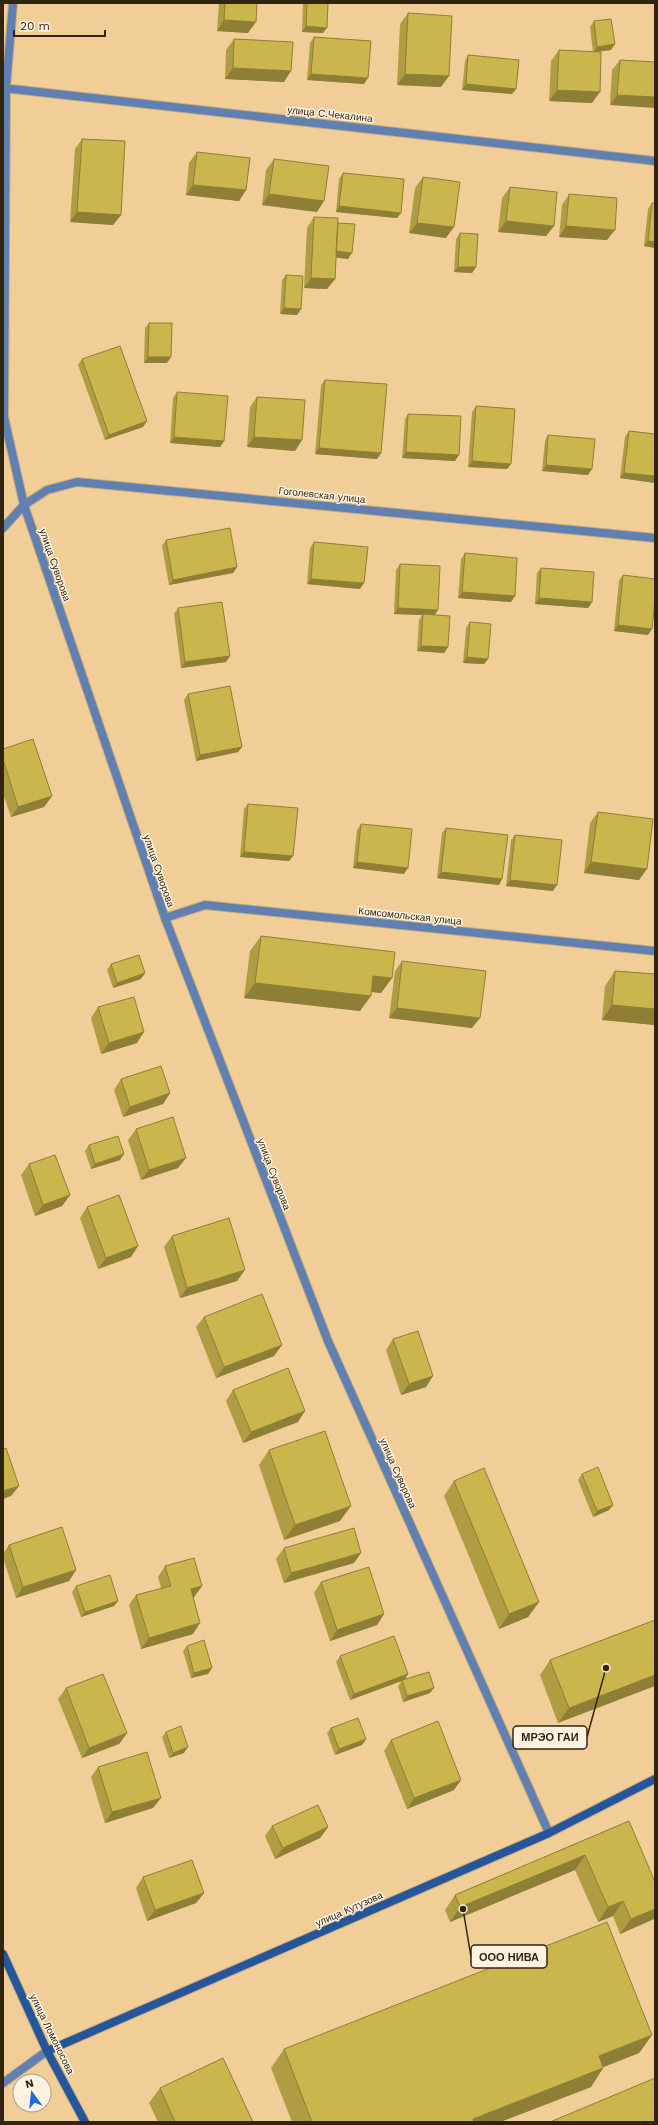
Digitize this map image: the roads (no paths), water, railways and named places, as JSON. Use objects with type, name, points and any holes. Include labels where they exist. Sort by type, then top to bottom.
[{"type":"main road","name":"улица Кутузова","points":[[47,2051],[549,1833],[655,1779]]},
{"type":"main road","name":"улица Ломоносова","points":[[3,1954],[47,2051],[86,2122]]},
{"type":"street","name":"улица Суворова","points":[[13,3],[5,88],[4,417],[24,505],[164,918],[328,1341],[549,1833]]},
{"type":"street","name":"улица С.Чекалина","points":[[5,88],[655,161]]},
{"type":"street","name":"Гоголевская улица","points":[[3,528],[24,505],[47,490],[77,482],[655,538]]},
{"type":"street","name":"Комсомольская улица","points":[[164,918],[205,905],[655,951]]},
{"type":"street","points":[[3,2083],[47,2051]]},
{"type":"place","name":"МРЭО ГАИ","points":[[606,1668]]},
{"type":"place","name":"ООО НИВА","points":[[463,1909]]}]
